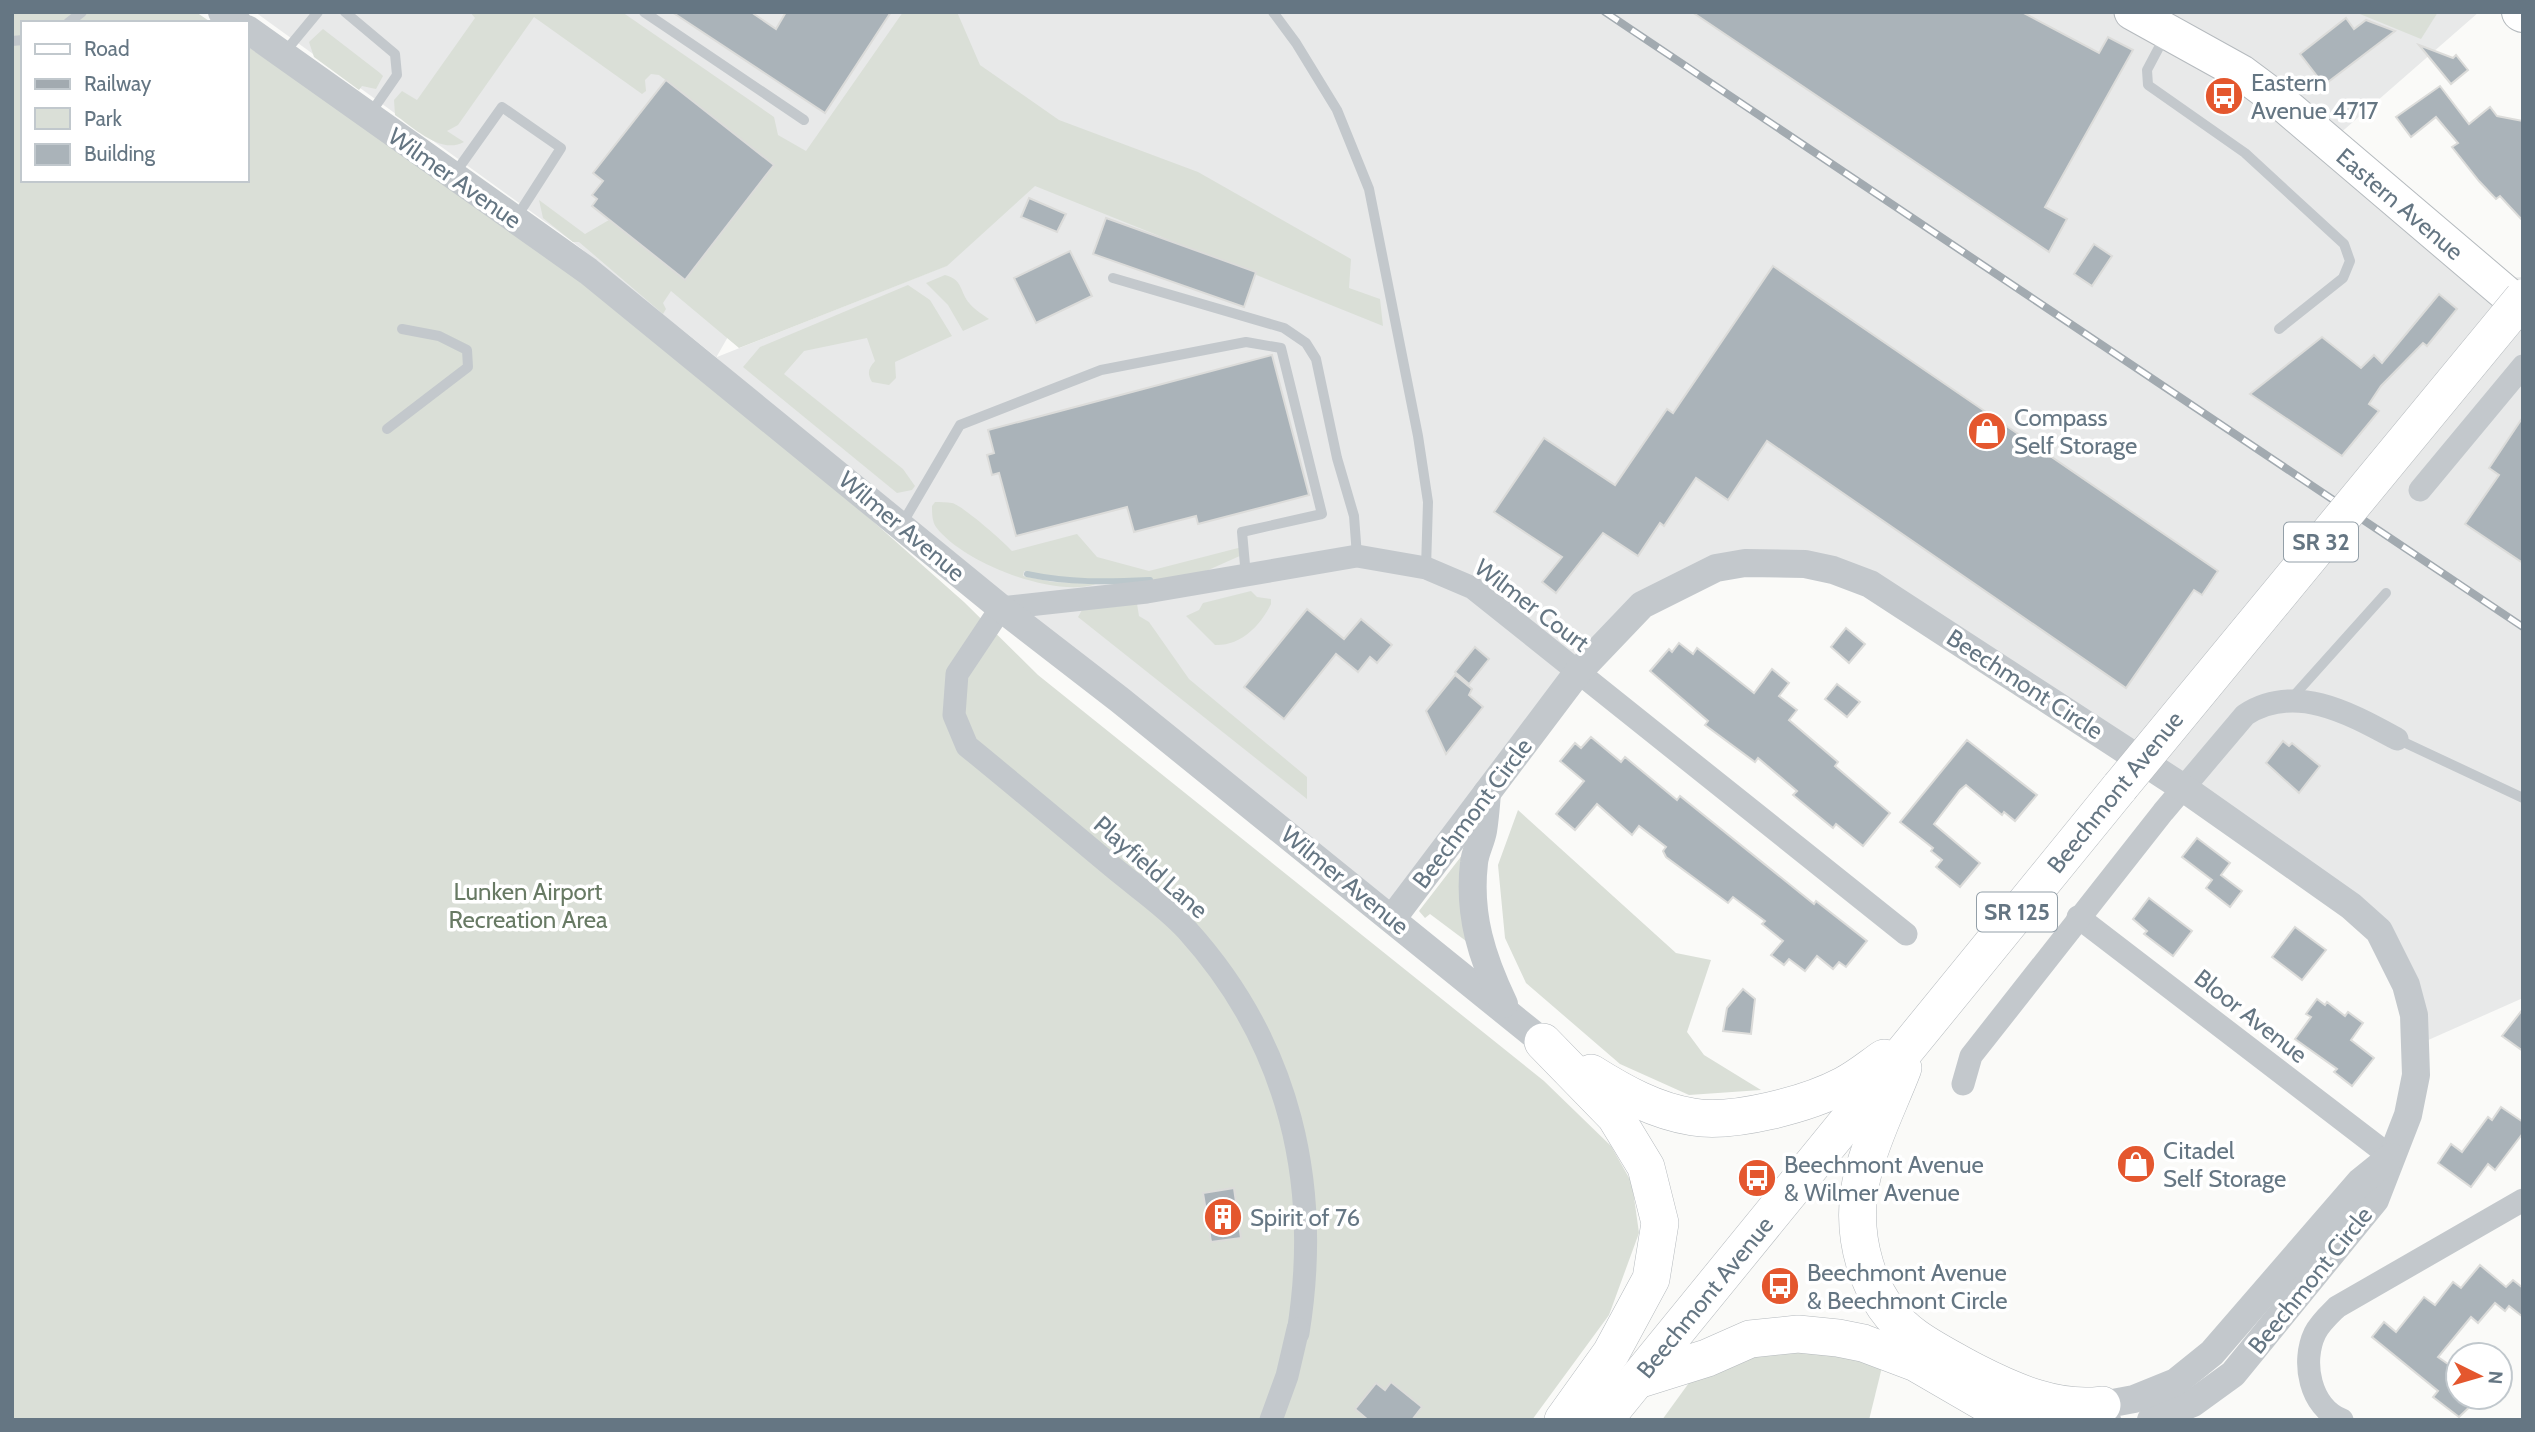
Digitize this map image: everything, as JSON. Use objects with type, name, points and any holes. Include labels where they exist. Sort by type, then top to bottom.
[{"type":"highway","name":"Beechmont Avenue","points":[[1604,1420],[2523,298]]},
{"type":"highway","points":[[1543,1042],[1626,1096],[1696,1118],[1744,1115],[1787,1107],[1844,1085],[1915,1038]]},
{"type":"highway","points":[[1915,1038],[1863,1173],[1857,1213],[1859,1241],[1867,1271],[1882,1304],[1913,1336],[2006,1388],[2070,1406],[2115,1411]]},
{"type":"highway","points":[[1543,1042],[1615,1116],[1646,1167],[1660,1223],[1650,1279],[1611,1353],[1563,1420]]},
{"type":"highway","points":[[1637,1380],[1707,1357],[1750,1339],[1798,1334],[1838,1338],[1863,1343],[1916,1363],[2014,1419]]},
{"type":"main road","name":"Eastern Avenue","points":[[2132,12],[2242,73],[2281,102],[2523,308]]},
{"type":"street","name":"Wilmer Avenue","points":[[248,27],[368,117],[588,271],[1000,608],[1543,1042]]},
{"type":"street","points":[[2420,490],[2523,366]]},
{"type":"street","name":"Wilmer Court","points":[[1000,608],[1147,592],[1357,556],[1426,568],[1473,589],[1906,934]]},
{"type":"street","name":"Beechmont Circle","points":[[1392,919],[1578,672],[1642,605],[1716,568],[1745,563],[1805,564],[1833,570],[1879,589],[2182,787],[2351,906],[2379,931],[2395,957],[2414,1015],[2416,1075],[2408,1115],[2375,1200],[2232,1374],[2193,1403],[2151,1420]]},
{"type":"street","name":"Playfield Lane","points":[[1000,608],[957,674],[954,715],[967,746],[1185,928],[1222,973],[1246,1009],[1266,1048],[1287,1103],[1298,1145],[1306,1203],[1307,1247],[1298,1331],[1287,1376],[1270,1420]]},
{"type":"street","points":[[1963,1084],[1971,1056],[2182,787],[2245,715],[2260,705],[2289,701],[2338,710],[2397,740]]},
{"type":"street","points":[[1488,793],[1483,832],[1474,860],[1476,933],[1485,964],[1509,1013]]},
{"type":"street","name":"Bloor Avenue","points":[[2078,917],[2391,1157]]},
{"type":"street","points":[[2115,1411],[2176,1382],[2213,1353],[2360,1182],[2391,1157]]},
{"type":"street","points":[[2342,1420],[2318,1399],[2310,1380],[2308,1353],[2322,1322],[2337,1307],[2523,1200]]},
{"type":"street","points":[[2205,1420],[2232,1374]]},
{"type":"lane","points":[[282,55],[318,12]]},
{"type":"lane","points":[[345,12],[395,54],[397,75],[368,117]]},
{"type":"lane","points":[[644,12],[804,120]]},
{"type":"lane","points":[[1273,12],[1296,43],[1337,110],[1369,189],[1428,502],[1426,568]]},
{"type":"lane","points":[[2168,31],[2147,70],[2148,85],[2245,153],[2344,244],[2350,261],[2343,278],[2279,329]]},
{"type":"lane","points":[[453,177],[502,107],[561,148],[515,220]]},
{"type":"lane","points":[[1113,278],[1272,324],[1306,343],[1316,359],[1337,458],[1354,516],[1357,556]]},
{"type":"lane","points":[[387,429],[468,367],[467,350],[439,336],[402,328]]},
{"type":"lane","points":[[901,526],[960,425],[1101,370],[1245,342],[1280,348],[1322,514],[1241,532],[1246,576]]},
{"type":"lane","points":[[2289,701],[2386,593]]},
{"type":"lane","points":[[2397,740],[2523,798]]},
{"type":"shaded area","points":[[255,12],[2479,12],[2330,142],[2489,279],[2523,277],[2523,998],[2417,1045],[2379,931],[1879,589],[1775,562],[1642,605],[1392,919],[863,495],[716,357],[573,242]],"holes":[[[877,76],[946,266],[717,357]]]},
{"type":"green space","name":"Lunken Airport Recreation Area","points":[[12,12],[196,12],[209,21],[21,21],[21,182],[248,182],[248,47],[434,172],[540,248],[841,493],[964,602],[1038,675],[1544,1081],[1611,1146],[1632,1183],[1639,1233],[1609,1315],[1532,1420],[12,1420]]},
{"type":"green space","points":[[470,12],[622,12],[774,117],[778,135],[806,151],[903,12],[957,12],[980,65],[1059,120],[1198,172],[1351,259],[1349,288],[1380,299],[1383,326],[1035,186],[947,266],[739,348],[671,291],[663,303],[666,309],[663,314],[579,242],[573,242],[543,218],[539,200],[585,234],[609,220],[685,280],[774,165],[659,75],[651,74],[645,80],[646,91],[642,94],[534,17],[458,125],[447,131],[464,142],[446,145],[428,138],[395,115],[394,100],[402,91],[417,100],[475,18]]},
{"type":"green space","points":[[2355,12],[2438,12],[2421,39]]},
{"type":"green space","points":[[323,29],[383,76],[376,89],[362,86],[359,90],[314,57],[309,42]]},
{"type":"green space","points":[[945,275],[958,283],[970,304],[989,319],[963,331],[948,305],[926,283]]},
{"type":"green space","points":[[908,285],[930,300],[952,336],[895,362],[896,378],[889,385],[872,382],[870,379],[869,371],[875,361],[867,338],[804,351],[784,374],[903,469],[915,486],[912,490],[897,493],[743,367],[760,347]]},
{"type":"green space","points":[[935,502],[957,505],[983,524],[1012,551],[1077,534],[1097,557],[1149,571],[1242,547],[1242,555],[1206,571],[1152,581],[1151,578],[1071,578],[1024,571],[1023,576],[1053,582],[1096,584],[1057,586],[1010,574],[966,553],[936,527],[932,511]]},
{"type":"green space","points":[[1251,591],[1257,597],[1271,599],[1271,604],[1249,633],[1233,642],[1215,645],[1186,616],[1199,610],[1203,603]]},
{"type":"green space","points":[[1137,604],[1139,616],[1149,622],[1189,679],[1307,777],[1307,799],[1078,617],[1082,610]]},
{"type":"green space","points":[[1518,810],[1676,953],[1711,960],[1687,1032],[1704,1055],[1761,1090],[1689,1095],[1620,1064],[1526,983],[1505,938],[1498,865]]},
{"type":"green space","points":[[1463,854],[1474,947],[1430,914],[1425,918],[1419,911]]},
{"type":"green space","points":[[1750,1339],[1886,1351],[1869,1420],[1662,1420],[1707,1358]]},
{"type":"building","points":[[672,12],[751,12],[776,29],[786,12],[891,12],[825,113]]},
{"type":"building","points":[[1692,12],[2022,12],[2099,53],[2108,37],[2133,50],[2045,207],[2067,219],[2049,252]]},
{"type":"building","points":[[2346,18],[2354,29],[2366,20],[2395,31],[2324,85],[2300,54]]},
{"type":"building","points":[[2419,45],[2453,58],[2456,55],[2468,70],[2451,84]]},
{"type":"building","points":[[666,80],[774,165],[685,280],[592,206],[597,199],[592,195],[603,181],[593,173]]},
{"type":"building","points":[[2440,86],[2469,124],[2490,107],[2497,116],[2523,121],[2523,221],[2500,196],[2496,199],[2479,181],[2452,147],[2458,143],[2436,117],[2411,137],[2396,117]]},
{"type":"building","points":[[1029,198],[1066,214],[1057,232],[1021,217]]},
{"type":"building","points":[[1106,218],[1256,272],[1244,307],[1093,254]]},
{"type":"building","points":[[2094,244],[2112,256],[2092,286],[2074,274]]},
{"type":"building","points":[[1070,251],[1092,296],[1036,323],[1014,278]]},
{"type":"building","points":[[1773,266],[2218,571],[2202,595],[2194,590],[2126,688],[1767,441],[1728,500],[1696,478],[1664,526],[1660,523],[1638,556],[1603,533],[1556,593],[1542,582],[1562,557],[1494,512],[1544,438],[1615,485],[1667,409],[1673,413]]},
{"type":"building","points":[[2439,294],[2457,309],[2427,346],[2423,343],[2381,386],[2369,404],[2379,411],[2342,456],[2250,394],[2322,337],[2361,368],[2374,355],[2382,363]]},
{"type":"building","points":[[1272,355],[1309,495],[1198,524],[1196,516],[1134,532],[1127,507],[1016,536],[999,473],[992,475],[987,455],[994,453],[988,430]]},
{"type":"building","points":[[2523,417],[2523,563],[2465,524],[2499,475],[2489,468]]},
{"type":"building","points":[[1307,609],[1344,639],[1361,619],[1392,645],[1377,663],[1370,657],[1358,672],[1336,654],[1284,719],[1244,687]]},
{"type":"building","points":[[1846,628],[1865,644],[1849,663],[1831,647]]},
{"type":"building","points":[[1679,643],[1693,654],[1697,648],[1754,693],[1772,669],[1789,683],[1779,696],[1797,710],[1789,720],[1838,762],[1835,766],[1890,813],[1863,846],[1836,824],[1833,828],[1793,795],[1797,791],[1758,758],[1755,762],[1705,725],[1708,721],[1650,671],[1669,649],[1672,652]]},
{"type":"building","points":[[1475,647],[1489,659],[1469,684],[1455,672]]},
{"type":"building","points":[[1455,675],[1472,689],[1469,695],[1483,707],[1446,754],[1426,711]]},
{"type":"building","points":[[1837,684],[1860,702],[1847,717],[1825,699]]},
{"type":"building","points":[[1591,737],[1621,762],[1625,757],[1677,800],[1680,796],[1814,904],[1816,901],[1867,941],[1846,967],[1839,962],[1833,969],[1817,956],[1805,971],[1789,959],[1784,965],[1771,955],[1783,941],[1762,924],[1765,921],[1733,897],[1728,903],[1666,857],[1663,851],[1666,847],[1639,826],[1632,835],[1597,804],[1575,830],[1556,814],[1584,781],[1560,761],[1575,743],[1581,748]]},
{"type":"building","points":[[1967,740],[2037,795],[2015,821],[2004,812],[2002,815],[1966,785],[1960,790],[1934,824],[1980,863],[1960,887],[1936,867],[1942,860],[1931,851],[1933,848],[1900,822]]},
{"type":"building","points":[[2283,741],[2289,746],[2292,743],[2320,766],[2299,793],[2266,763]]},
{"type":"building","points":[[2197,838],[2230,863],[2221,875],[2242,891],[2230,907],[2206,888],[2212,880],[2182,857]]},
{"type":"building","points":[[2149,898],[2192,931],[2173,956],[2144,934],[2147,931],[2133,919]]},
{"type":"building","points":[[2295,927],[2326,950],[2302,980],[2272,957]]},
{"type":"building","points":[[1743,989],[1755,999],[1751,1034],[1723,1031],[1727,1008]]},
{"type":"building","points":[[2317,999],[2325,1005],[2327,1002],[2345,1016],[2348,1012],[2363,1023],[2351,1040],[2374,1058],[2352,1086],[2334,1072],[2337,1069],[2295,1039],[2311,1017],[2306,1014]]},
{"type":"building","points":[[2523,1009],[2523,1051],[2502,1036]]},
{"type":"building","points":[[2501,1107],[2523,1122],[2523,1133],[2495,1170],[2488,1164],[2471,1187],[2438,1163],[2451,1144],[2462,1152],[2488,1117],[2492,1120]]},
{"type":"building","name":"Spirit of 76","points":[[1234,1188],[1241,1238],[1211,1242],[1203,1193]]},
{"type":"building","points":[[2480,1265],[2506,1287],[2513,1280],[2523,1288],[2523,1317],[2509,1306],[2505,1311],[2495,1303],[2478,1323],[2471,1317],[2451,1341],[2444,1341],[2444,1350],[2438,1357],[2444,1361],[2444,1405],[2433,1397],[2438,1391],[2372,1337],[2384,1322],[2396,1332],[2424,1297],[2435,1305],[2453,1282],[2461,1288]]},
{"type":"building","points":[[1391,1382],[1422,1407],[1412,1420],[1368,1420],[1355,1409],[1376,1383],[1385,1390]]},
{"type":"building","points":[[2451,1411],[2465,1411],[2459,1417]]},
{"type":"waterway","points":[[1027,574],[1088,581],[1150,580]]},
{"type":"railway","points":[[1605,12],[2523,627]]},
{"type":"place","name":"Eastern Avenue 4717","points":[[2224,96]]},
{"type":"place","name":"Compass Self Storage","points":[[1987,431]]},
{"type":"place","name":"Citadel Self Storage","points":[[2136,1164]]},
{"type":"place","name":"Beechmont Avenue & Wilmer Avenue","points":[[1757,1178]]},
{"type":"place","name":"Spirit of 76","points":[[1223,1217]]},
{"type":"place","name":"Beechmont Avenue & Beechmont Circle","points":[[1780,1286]]}]
